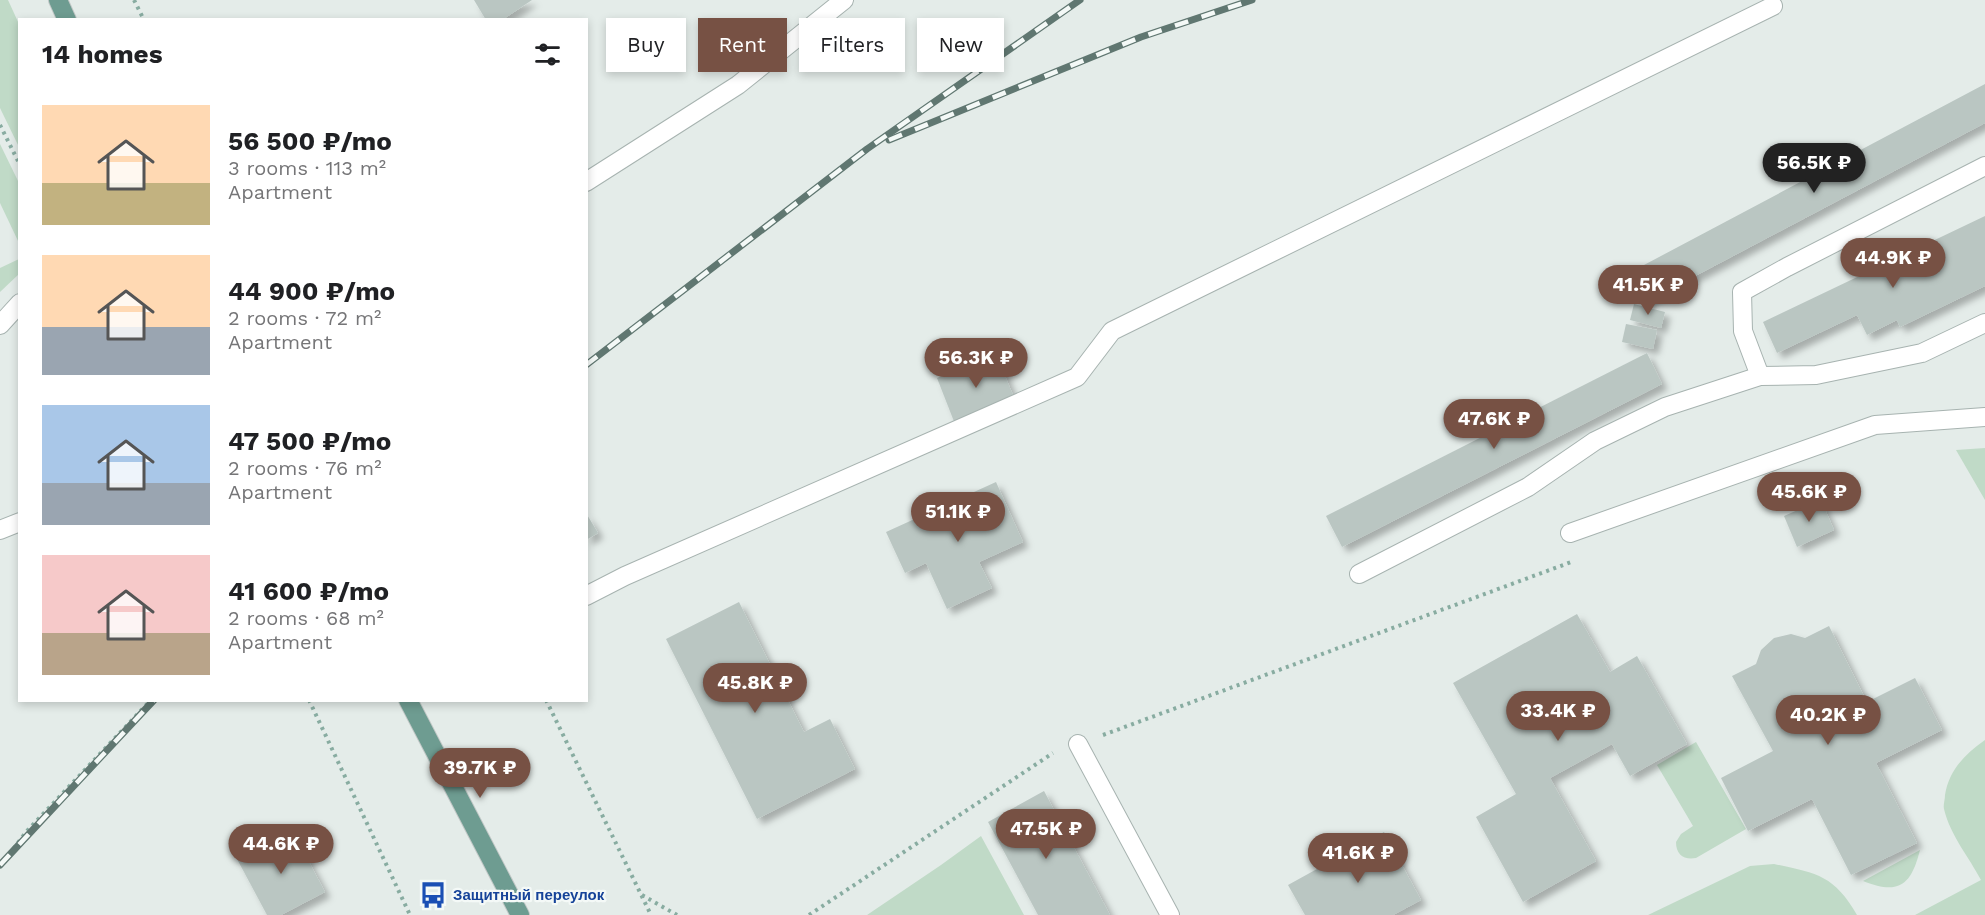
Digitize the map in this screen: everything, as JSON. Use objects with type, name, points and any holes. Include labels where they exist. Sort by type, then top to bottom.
[{"type":"main road","points":[[58,0],[66,18]]},
{"type":"main road","points":[[409,702],[520,915]]},
{"type":"lane","points":[[588,181],[738,85],[844,0]]},
{"type":"lane","points":[[588,595],[634,572],[1077,377],[1112,331],[1773,6]]},
{"type":"lane","points":[[1760,376],[1743,331],[1743,292],[1787,267],[1985,166]]},
{"type":"lane","points":[[0,325],[18,305]]},
{"type":"lane","points":[[1359,574],[1528,486],[1594,441],[1665,407],[1760,376],[1816,375],[1922,354],[1985,323]]},
{"type":"lane","points":[[1570,533],[1875,425],[1985,417]]},
{"type":"lane","points":[[0,530],[18,523]]},
{"type":"lane","points":[[1078,744],[1170,915]]},
{"type":"path","points":[[134,0],[143,18]]},
{"type":"path","points":[[0,125],[18,161]]},
{"type":"path","points":[[809,915],[1052,753],[1584,558]]},
{"type":"path","points":[[0,867],[26,832],[149,702]]},
{"type":"path","points":[[310,702],[410,915]]},
{"type":"path","points":[[547,702],[651,915]]},
{"type":"path","points":[[642,895],[677,915]]},
{"type":"green space","points":[[0,0],[8,0],[18,22],[18,145],[0,108]]},
{"type":"green space","points":[[0,144],[18,181],[18,241],[0,203]]},
{"type":"green space","points":[[18,259],[18,275],[0,292],[0,268]]},
{"type":"green space","points":[[1985,448],[1985,500],[1956,450]]},
{"type":"green space","points":[[1985,740],[1985,915],[1915,915],[1981,880],[1951,828],[1944,806],[1947,786],[1954,770],[1971,751]]},
{"type":"green space","points":[[1696,742],[1746,829],[1696,858],[1692,858],[1684,857],[1679,853],[1676,842],[1681,834],[1693,826],[1657,765]]},
{"type":"green space","points":[[981,836],[1024,915],[867,915],[941,865]]},
{"type":"green space","points":[[1920,850],[1912,872],[1901,884],[1885,887],[1863,881]]},
{"type":"green space","points":[[1774,864],[1823,878],[1840,891],[1857,915],[1648,915],[1750,866]]},
{"type":"building","points":[[474,0],[532,0],[505,18],[485,18]]},
{"type":"building","points":[[1985,84],[1985,123],[1644,303],[1634,284],[1650,277],[1644,265]]},
{"type":"building","points":[[1985,216],[1985,286],[1900,327],[1897,320],[1867,335],[1857,315],[1777,353],[1763,322]]},
{"type":"building","points":[[1634,304],[1665,312],[1661,328],[1630,320]]},
{"type":"building","points":[[1626,324],[1657,330],[1653,349],[1622,342]]},
{"type":"building","points":[[1647,353],[1662,384],[1342,547],[1326,516]]},
{"type":"building","points":[[996,354],[1015,400],[955,424],[937,378]]},
{"type":"building","points":[[996,482],[1023,542],[979,562],[992,588],[947,609],[926,563],[905,573],[886,532]]},
{"type":"building","points":[[1821,500],[1834,530],[1797,547],[1784,516]]},
{"type":"building","points":[[588,516],[598,533],[588,539]]},
{"type":"building","points":[[739,602],[804,732],[830,719],[855,769],[757,819],[666,639]]},
{"type":"building","points":[[1577,614],[1610,672],[1637,656],[1687,744],[1630,776],[1612,744],[1550,778],[1596,861],[1523,902],[1476,817],[1516,794],[1453,683]]},
{"type":"building","points":[[1829,626],[1867,702],[1915,678],[1942,730],[1876,763],[1917,843],[1851,875],[1812,799],[1748,831],[1721,778],[1773,751],[1732,676],[1756,664],[1761,650],[1774,638],[1791,634],[1805,638]]},
{"type":"building","points":[[1044,791],[1110,915],[1038,915],[988,822]]},
{"type":"building","points":[[292,830],[325,892],[281,915],[267,915],[237,859]]},
{"type":"building","points":[[1384,832],[1421,900],[1393,915],[1305,915],[1288,885]]},
{"type":"railway","points":[[588,363],[867,149],[1080,0]]},
{"type":"railway","points":[[889,140],[1141,37],[1252,0]]},
{"type":"railway","points":[[0,865],[152,702]]},
{"type":"place","name":"Защитный переулок","points":[[433,895]]}]
